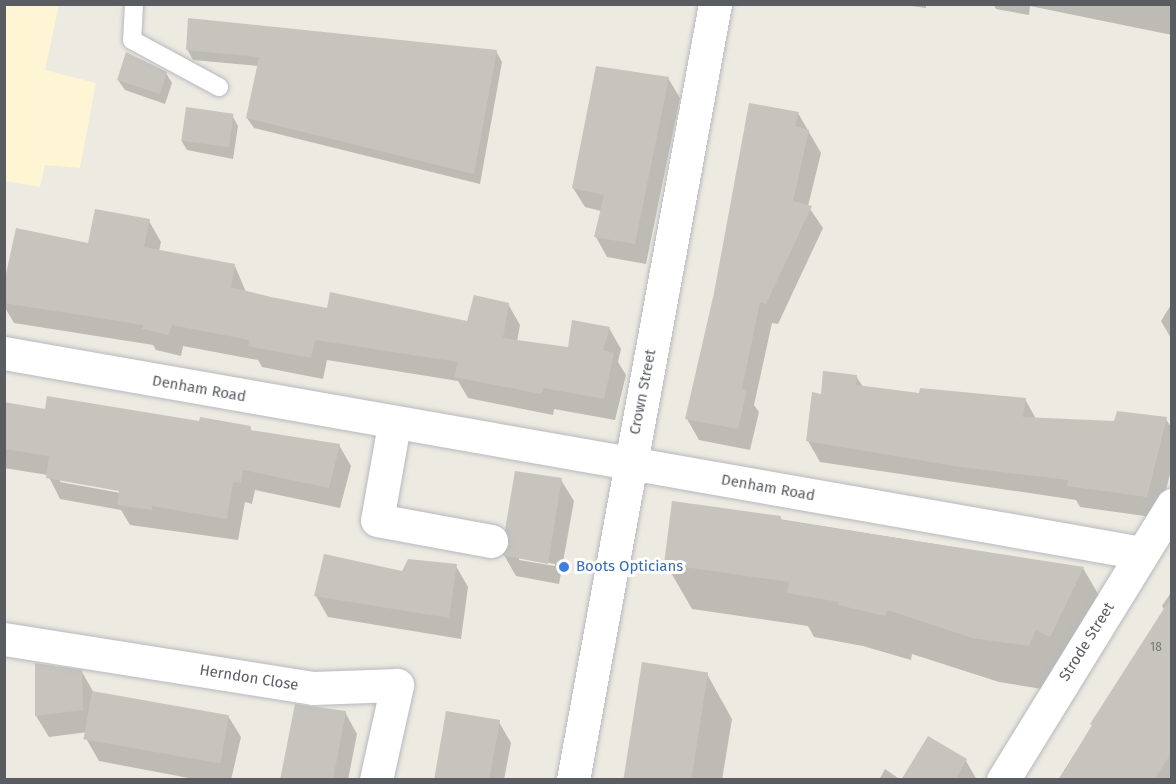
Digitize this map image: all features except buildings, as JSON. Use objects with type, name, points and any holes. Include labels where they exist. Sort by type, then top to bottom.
[{"type":"street","name":"Crown Street","points":[[573,780],[715,4]]},
{"type":"street","name":"Denham Road","points":[[4,353],[394,424],[1142,553]]},
{"type":"street","points":[[394,424],[377,520],[491,542]]},
{"type":"street","name":"Strode Street","points":[[1003,780],[1172,505]]},
{"type":"street","name":"Herndon Close","points":[[4,639],[313,688],[398,685],[376,780]]},
{"type":"lane","points":[[129,7],[132,40],[219,87]]},
{"type":"shaded area","points":[[5,4],[59,5],[45,70],[96,83],[80,168],[45,165],[40,187],[5,181]]},
{"type":"place","name":"Boots Opticians","points":[[564,567]]}]
